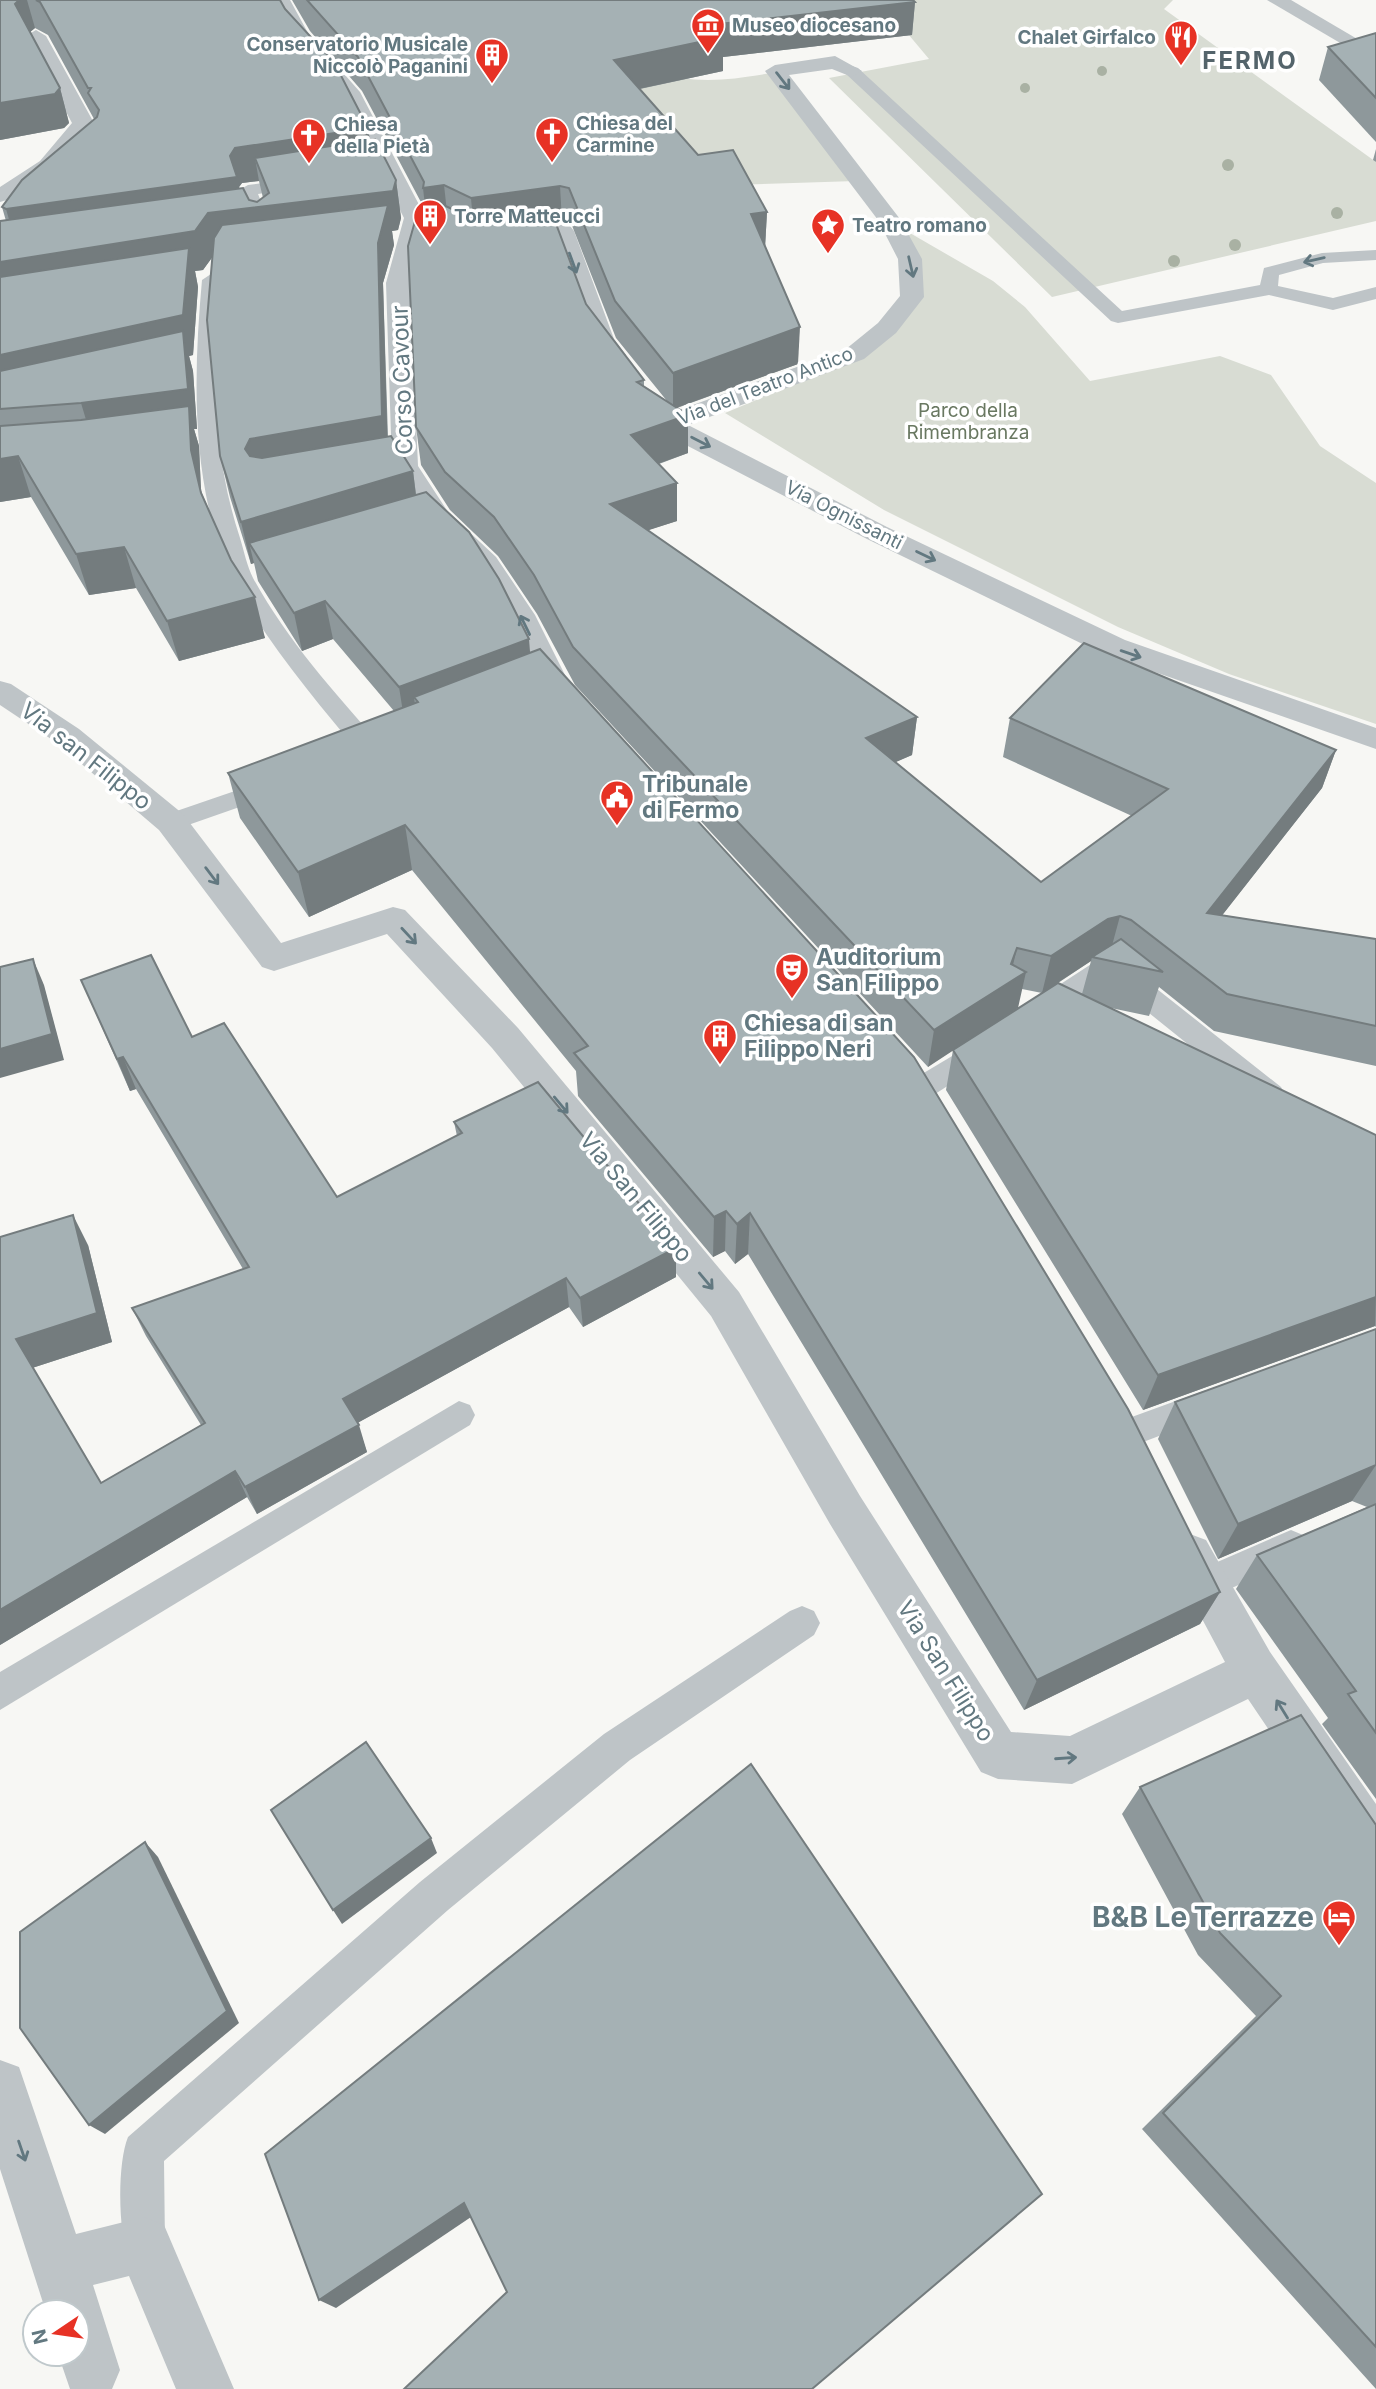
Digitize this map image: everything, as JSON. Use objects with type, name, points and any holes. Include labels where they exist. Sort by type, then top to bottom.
[{"type":"street","name":"Corso Cavour","points":[[280,0],[299,36],[350,92],[415,218],[398,283],[400,398],[392,468],[425,521],[486,563],[520,615],[539,685],[590,724]]},
{"type":"street","points":[[1277,0],[1376,58]]},
{"type":"street","points":[[0,194],[14,190],[67,150],[87,128],[36,36]]},
{"type":"street","name":"Via del Teatro Antico","points":[[666,424],[855,354],[887,328],[912,297],[913,271],[910,259],[889,219],[775,71],[835,62],[852,71]]},
{"type":"street","name":"Via Ognissanti","points":[[484,241],[562,231],[602,340],[666,424],[877,533],[1114,647],[1376,739]]},
{"type":"street","name":"Via san Filippo","points":[[0,691],[68,736],[170,822]]},
{"type":"street","name":"Via San Filippo","points":[[170,822],[274,958],[393,919],[505,1038],[725,1304],[845,1510],[998,1755],[1072,1760],[1258,1670]]},
{"type":"street","points":[[1123,1420],[1147,1467]]},
{"type":"street","points":[[1176,1525],[1204,1584],[1376,1846]]},
{"type":"street","points":[[0,2086],[67,2288],[144,2245],[205,2389]]},
{"type":"lane","points":[[852,71],[1118,317],[1269,289],[1333,304],[1376,293]]},
{"type":"lane","points":[[365,172],[391,168]]},
{"type":"lane","points":[[49,188],[68,171]]},
{"type":"lane","points":[[270,251],[261,217],[248,190],[313,180]]},
{"type":"lane","points":[[234,221],[261,217]]},
{"type":"lane","points":[[1269,289],[1270,272],[1322,258],[1376,254]]},
{"type":"lane","points":[[209,275],[204,361],[208,436],[216,498],[241,576],[291,656],[370,749]]},
{"type":"lane","points":[[180,365],[204,361]]},
{"type":"lane","points":[[183,439],[208,436]]},
{"type":"lane","points":[[241,576],[267,569]]},
{"type":"lane","points":[[346,759],[396,739]]},
{"type":"lane","points":[[170,822],[296,778]]},
{"type":"lane","points":[[920,1090],[1110,966],[1293,1112]]},
{"type":"lane","points":[[1123,1420],[1234,1394]]},
{"type":"lane","points":[[0,1692],[459,1415]]},
{"type":"lane","points":[[1204,1584],[1316,1535]]},
{"type":"lane","points":[[144,2245],[143,2152],[435,1896],[617,1747],[802,1623]]},
{"type":"green space","points":[[891,0],[1173,0],[1164,9],[1376,162],[1376,221],[1052,297],[829,78],[929,59],[893,16]]},
{"type":"green space","points":[[648,71],[680,78],[710,80],[771,73],[856,181],[732,185],[610,122]]},
{"type":"green space","name":"Parco della Rimembranza","points":[[903,229],[993,281],[1025,307],[1090,381],[1220,356],[1271,375],[1320,446],[1376,483],[1376,724],[1229,674],[1118,627],[884,510],[725,413],[809,378],[917,300]]},
{"type":"building","points":[[0,0],[19,0],[15,4],[60,88],[55,94],[0,103]]},
{"type":"building","points":[[36,0],[280,0],[285,9],[334,62],[368,128],[235,148],[230,156],[237,177],[6,209],[2,207],[22,180],[97,117],[99,110],[88,93],[91,88],[88,88],[40,2]]},
{"type":"building","points":[[307,0],[915,2],[710,25],[723,37],[614,60],[698,155],[733,150],[767,212],[751,214],[800,327],[673,373],[615,301],[569,188],[560,186],[471,198],[444,185],[423,188],[424,182],[358,57]]},
{"type":"building","points":[[1376,33],[1376,98],[1328,47]]},
{"type":"building","points":[[375,139],[396,180],[393,191],[208,213],[195,231],[0,262],[0,221],[243,188],[249,200],[257,202],[269,193],[255,158]]},
{"type":"building","points":[[439,203],[467,216],[549,205],[586,304],[644,380],[637,382],[688,415],[631,435],[677,483],[610,504],[917,717],[866,738],[1041,882],[1168,789],[1010,718],[1084,643],[1336,750],[1207,913],[1376,939],[1376,1026],[1227,994],[1131,920],[1120,916],[1108,919],[1051,956],[1017,948],[1011,964],[1026,972],[934,1030],[573,647],[534,575],[494,517],[445,472],[416,427],[408,246],[419,207]]},
{"type":"building","points":[[388,205],[378,243],[382,416],[250,439],[245,449],[250,456],[262,458],[391,436],[413,471],[241,522],[220,456],[207,320],[214,238],[222,225]]},
{"type":"building","points":[[189,248],[183,315],[0,355],[0,277]]},
{"type":"building","points":[[183,331],[188,389],[81,403],[0,409],[0,371]]},
{"type":"building","points":[[189,406],[191,450],[201,493],[231,560],[255,597],[167,621],[124,547],[76,554],[18,456],[0,459],[0,426],[81,420]]},
{"type":"building","points":[[426,492],[469,532],[499,579],[529,639],[399,687],[325,601],[294,613],[249,543]]},
{"type":"building","points":[[540,649],[914,1057],[1128,1409],[1220,1592],[1037,1680],[750,1213],[737,1224],[726,1211],[714,1217],[574,1053],[588,1046],[405,825],[298,872],[228,773],[418,702],[414,697]]},
{"type":"building","points":[[1121,939],[1163,972],[1092,957]]},
{"type":"building","points":[[151,955],[192,1037],[224,1023],[337,1197],[462,1133],[454,1122],[538,1082],[676,1248],[580,1298],[566,1278],[343,1399],[359,1425],[245,1487],[235,1471],[0,1610],[0,1237],[73,1215],[97,1313],[16,1339],[101,1483],[205,1423],[132,1308],[249,1267],[123,1057],[117,1059],[81,980]]},
{"type":"building","points":[[33,959],[52,1034],[0,1049],[0,967]]},
{"type":"building","points":[[1058,983],[1376,1135],[1376,1297],[1158,1375],[953,1050]]},
{"type":"building","points":[[1376,1329],[1376,1465],[1238,1524],[1175,1402]]},
{"type":"building","points":[[1376,1504],[1376,1733],[1348,1694],[1356,1691],[1257,1555]]},
{"type":"building","points":[[1301,1715],[1376,1825],[1376,2347],[1163,2113],[1281,1996],[1220,1933],[1140,1787]]},
{"type":"building","points":[[366,1742],[431,1838],[333,1910],[271,1810]]},
{"type":"building","points":[[751,1764],[1042,2194],[812,2389],[404,2389],[507,2292],[464,2203],[319,2300],[265,2154]]},
{"type":"building","points":[[145,1842],[227,2011],[89,2125],[20,2028],[20,1932]]},
{"type":"place","name":"Museo diocesano","points":[[708,55]]},
{"type":"place","name":"Chalet Girfalco","points":[[1181,67]]},
{"type":"place","name":"Conservatorio Musicale Niccolò Paganini","points":[[492,85]]},
{"type":"place","name":"Chiesa del Carmine","points":[[552,164]]},
{"type":"place","name":"Chiesa della Pietà","points":[[309,165]]},
{"type":"place","name":"Torre Matteucci","points":[[430,246]]},
{"type":"place","name":"Teatro romano","points":[[828,255]]},
{"type":"place","name":"Tribunale di Fermo","points":[[617,827]]},
{"type":"place","name":"Auditorium San Filippo","points":[[792,1000]]},
{"type":"place","name":"Chiesa di san Filippo Neri","points":[[720,1066]]},
{"type":"place","name":"B&B Le Terrazze","points":[[1339,1947]]},
{"type":"district","name":"FERMO","points":[[1250,60]]}]
